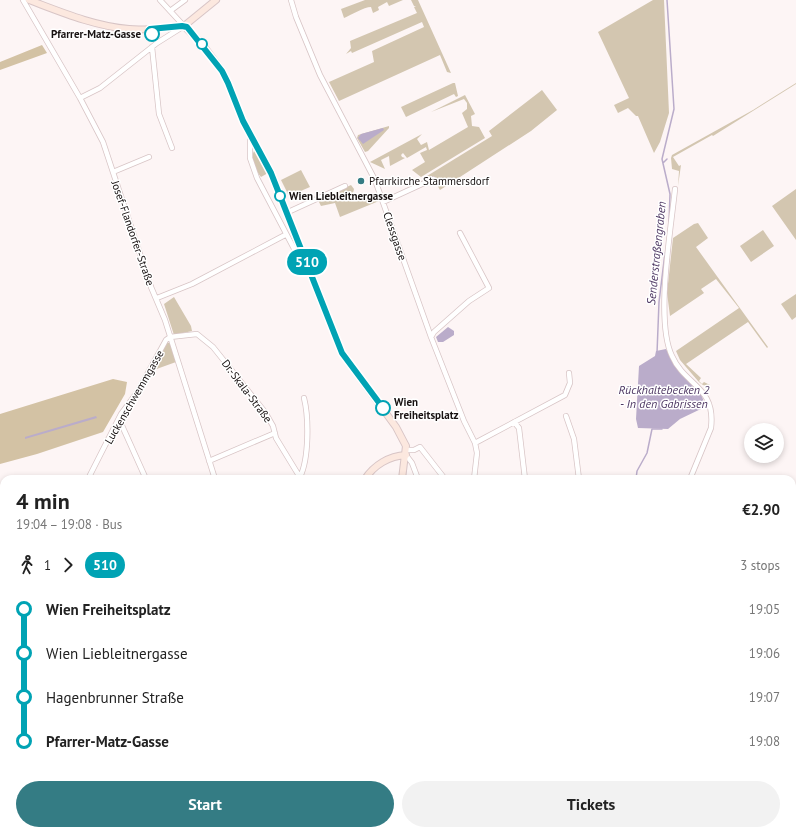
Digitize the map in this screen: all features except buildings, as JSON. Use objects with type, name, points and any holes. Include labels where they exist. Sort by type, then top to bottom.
[{"type":"main road","points":[[29,0],[93,22],[130,29],[184,26],[207,3],[216,0]]},
{"type":"main road","points":[[184,26],[193,33],[222,71],[249,132],[264,158],[342,353],[396,427],[406,446],[403,475]]},
{"type":"main road","points":[[368,475],[372,468],[384,461],[406,452]]},
{"type":"street","name":"Josef-Flandorfer-Straße","points":[[22,0],[80,98],[97,130],[113,172],[151,287],[157,298],[214,475]]},
{"type":"street","points":[[80,98],[100,88],[157,43],[184,26],[160,0]]},
{"type":"street","points":[[170,11],[185,0]]},
{"type":"street","name":"Clessgasse","points":[[291,0],[296,17],[320,75],[375,180],[431,337],[464,421],[475,442],[477,453],[474,475]]},
{"type":"street","points":[[150,29],[157,43]]},
{"type":"street","points":[[152,48],[159,114],[172,148]]},
{"type":"street","points":[[249,132],[251,146],[250,158],[257,178],[301,262],[310,270]]},
{"type":"street","points":[[113,172],[149,157]]},
{"type":"street","points":[[383,202],[433,179]]},
{"type":"street","points":[[286,213],[345,186]]},
{"type":"street","points":[[674,188],[665,290],[665,318],[668,337],[672,356],[681,369],[705,394],[712,420],[711,428],[692,475]]},
{"type":"street","points":[[431,337],[434,332],[469,301],[489,288],[460,233]]},
{"type":"street","points":[[157,298],[192,284],[285,234]]},
{"type":"street","name":"Dr.-Skala-Straße","points":[[170,337],[192,334],[200,335],[213,347],[265,412],[281,447],[298,475]]},
{"type":"street","name":"Luckenschwemmgasse","points":[[90,475],[119,419],[138,391],[166,340],[170,337]]},
{"type":"street","points":[[475,442],[564,395],[570,383],[569,373]]},
{"type":"street","points":[[301,475],[305,463],[308,411],[304,398]]},
{"type":"street","points":[[566,416],[574,439],[578,475]]},
{"type":"street","points":[[119,419],[144,475]]},
{"type":"street","points":[[514,422],[519,428],[525,475]]},
{"type":"street","points":[[210,461],[275,433]]},
{"type":"street","points":[[416,475],[406,452],[420,447],[442,475]]},
{"type":"shaded area","points":[[365,0],[403,0],[389,6],[387,2],[378,7],[379,10],[373,13],[371,7],[368,7],[344,18],[341,9]]},
{"type":"shaded area","points":[[411,0],[418,0],[451,73],[447,72],[440,55],[339,101],[329,82],[374,62],[372,51],[424,27],[422,22],[352,53],[351,51],[346,54],[351,48],[350,41],[417,13],[414,7],[416,6],[414,6]]},
{"type":"shaded area","points":[[653,0],[664,0],[669,113],[660,142],[654,153],[638,116],[636,116],[628,108],[618,113],[614,105],[629,98],[598,32]]},
{"type":"shaded area","points":[[42,45],[47,53],[0,70],[0,62]]},
{"type":"shaded area","points":[[455,83],[458,96],[456,97],[454,94],[406,117],[401,107]]},
{"type":"shaded area","points":[[796,83],[713,136],[712,135],[673,157],[679,166],[681,165],[678,186],[679,171],[672,169],[672,155],[753,110]]},
{"type":"shaded area","points":[[542,90],[557,110],[531,131],[440,190],[433,178],[429,179],[427,176],[492,136],[489,131]]},
{"type":"shaded area","points":[[465,95],[475,114],[471,116],[472,126],[479,127],[485,138],[421,177],[412,170],[425,162],[420,153],[427,150],[426,147],[407,158],[403,153],[401,155],[405,158],[390,166],[389,156],[381,160],[385,169],[370,162],[422,134],[417,139],[421,145],[427,142],[429,150],[468,127],[462,113],[467,109],[467,103],[464,99],[431,112]]},
{"type":"shaded area","points":[[389,126],[389,128],[368,151],[365,152],[357,138],[358,135]]},
{"type":"shaded area","points":[[254,151],[258,152],[268,173],[261,177],[254,165]]},
{"type":"shaded area","points":[[301,170],[310,187],[289,196],[281,180]]},
{"type":"shaded area","points":[[351,185],[354,189],[353,193],[356,197],[362,195],[379,199],[379,201],[340,217],[335,203],[321,206],[318,200]]},
{"type":"shaded area","points":[[796,189],[796,240],[772,206]]},
{"type":"shaded area","points":[[698,223],[708,238],[696,247],[768,347],[767,348],[748,322],[686,364],[701,378],[699,381],[702,384],[704,382],[710,385],[707,386],[702,385],[698,381],[680,360],[676,351],[739,308],[716,279],[701,289],[704,293],[670,316],[667,293],[673,238],[694,224]]},
{"type":"shaded area","points":[[763,230],[774,246],[751,262],[740,246]]},
{"type":"shaded area","points":[[796,294],[796,317],[792,320],[781,304]]},
{"type":"shaded area","points":[[174,297],[191,326],[192,331],[174,335],[164,304]]},
{"type":"shaded area","points":[[167,342],[171,344],[176,362],[151,371]]},
{"type":"shaded area","points":[[113,379],[127,382],[125,394],[103,432],[37,454],[0,464],[0,414]]},
{"type":"water","points":[[383,128],[384,130],[363,144],[358,138],[361,134]]},
{"type":"water","points":[[448,327],[454,331],[454,335],[443,342],[438,342],[436,337]]},
{"type":"water","name":"Rückhaltebecken 2 - In den Gabrissen","points":[[666,349],[699,391],[705,407],[680,419],[668,429],[638,428],[636,419],[639,366],[655,356],[656,351]]},
{"type":"water","points":[[96,416],[97,418],[25,439],[25,437]]},
{"type":"waterway","name":"Senderstraßengraben","points":[[667,0],[674,109],[662,159],[670,194],[669,223]]},
{"type":"waterway","name":"Senderstraßengraben","points":[[663,163],[667,159]]},
{"type":"waterway","name":"Senderstraßengraben","points":[[657,353],[659,302],[665,253]]},
{"type":"waterway","name":"Senderstraßengraben","points":[[636,475],[637,471],[647,453],[652,429],[662,429]]},
{"type":"bus line","name":"510","points":[[152,34],[150,29],[167,29],[182,26],[187,27],[222,71],[243,121],[271,173],[310,270],[334,336],[342,353],[383,408]]},
{"type":"place","name":"Pfarrer-Matz-Gasse","points":[[152,34]]},
{"type":"place","name":"Pfarrkirche Stammersdorf","points":[[361,181]]},
{"type":"place","name":"Wien Liebleitnergasse","points":[[280,196]]},
{"type":"place","name":"Wien Freiheitsplatz","points":[[383,408]]}]
